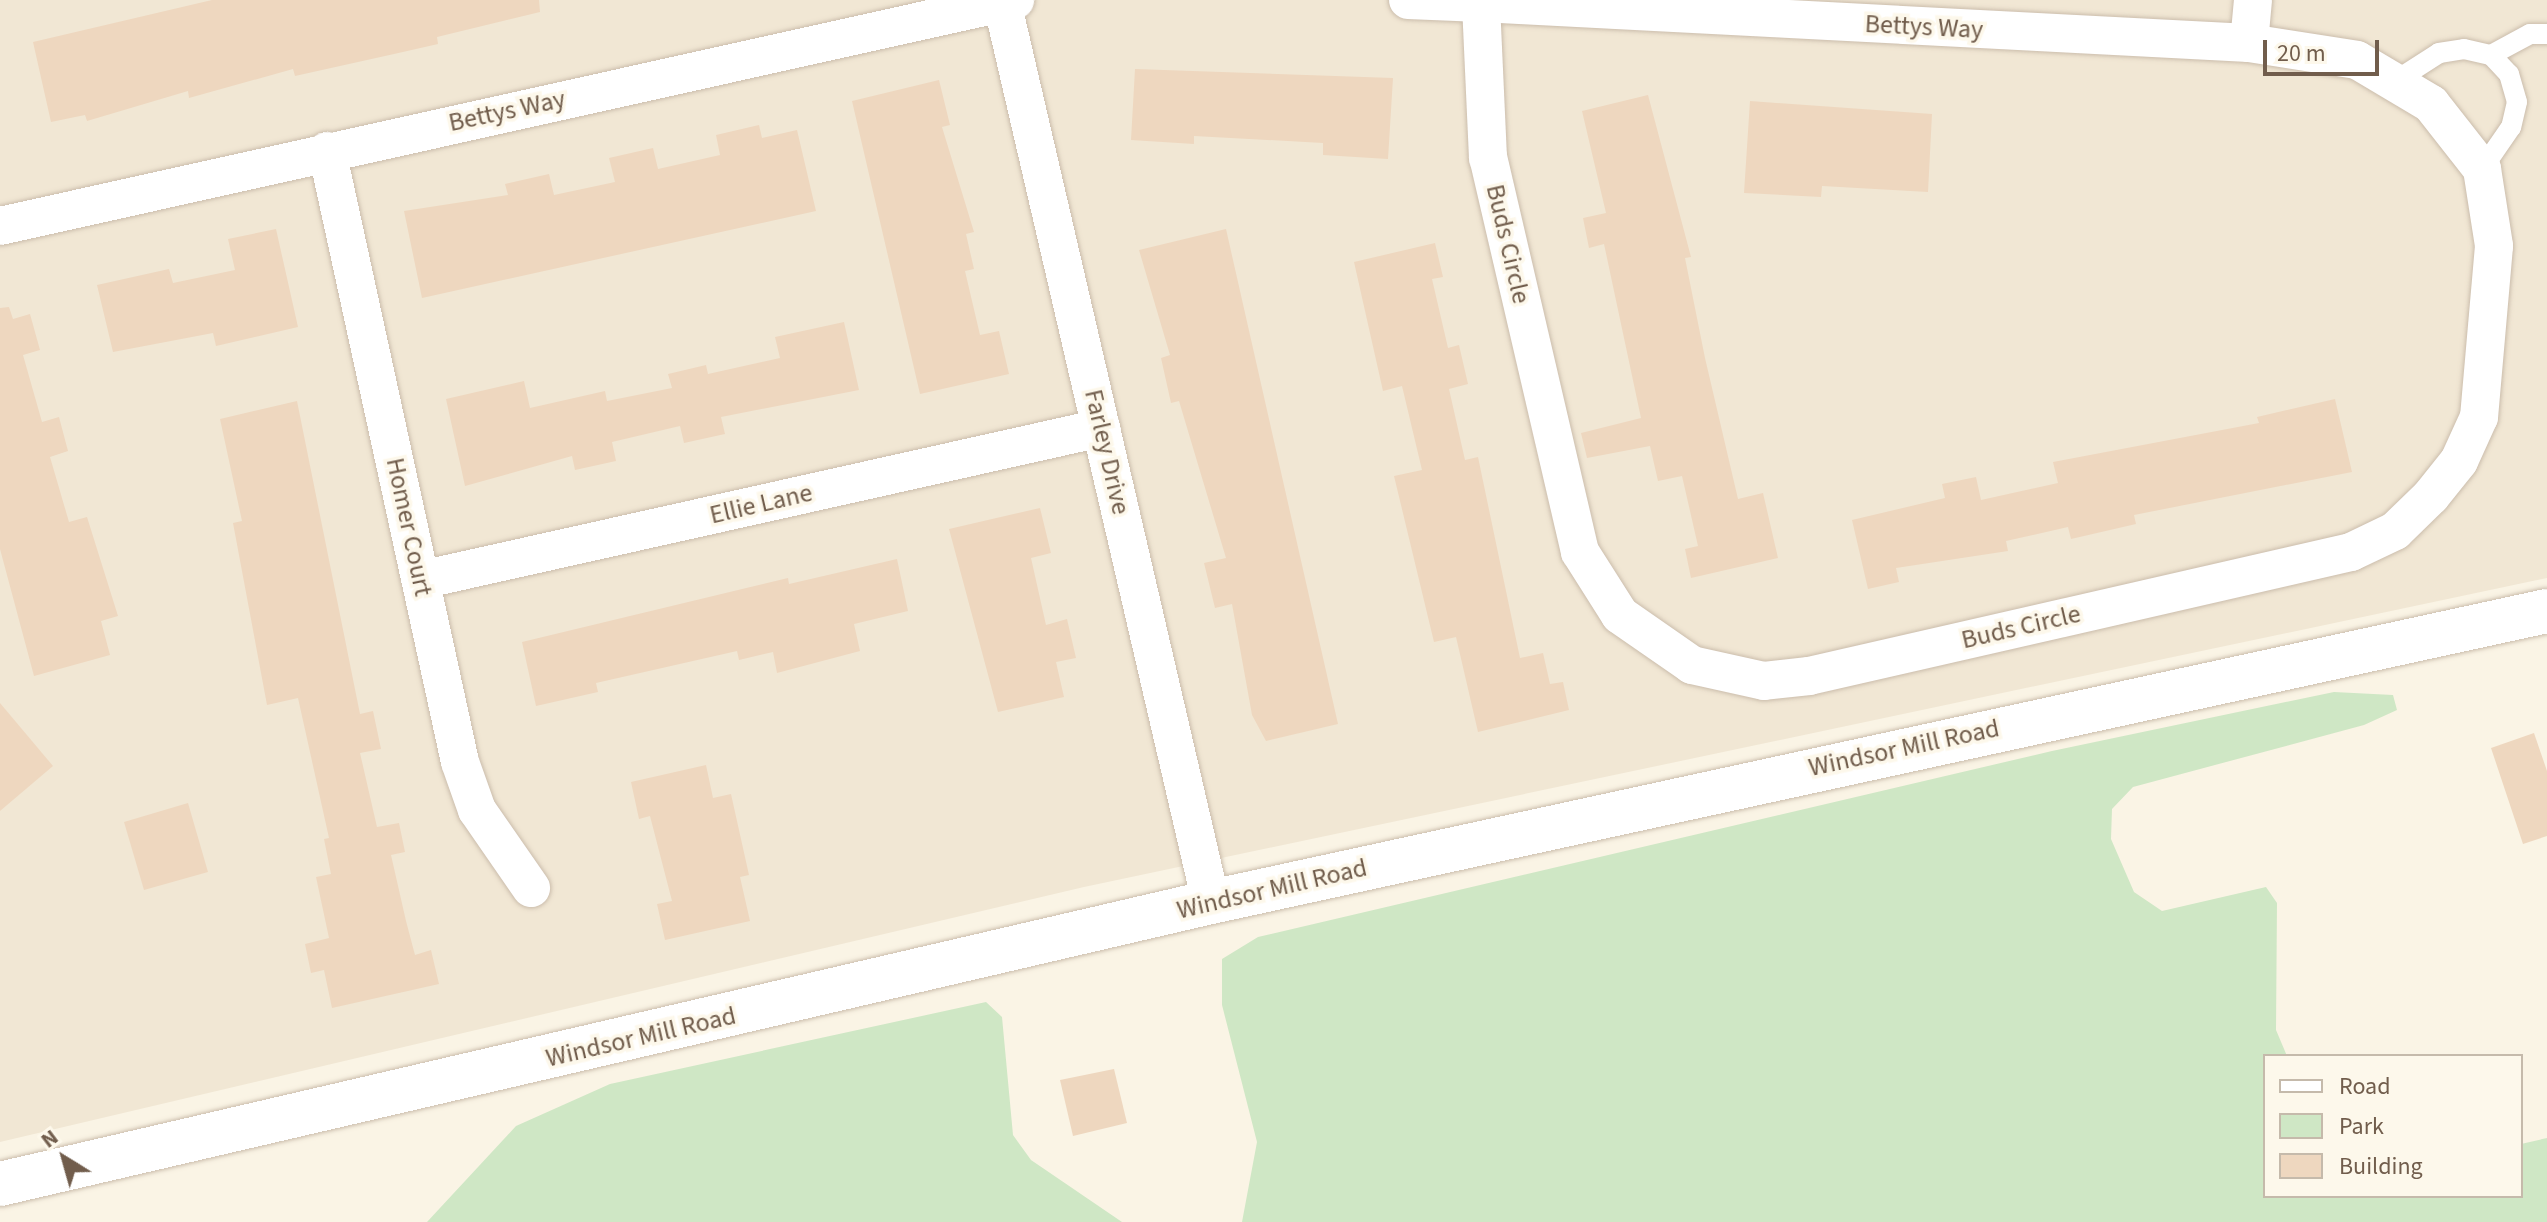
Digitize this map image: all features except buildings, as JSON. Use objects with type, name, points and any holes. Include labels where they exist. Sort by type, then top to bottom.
[{"type":"main road","name":"Windsor Mill Road","points":[[0,1184],[1211,902],[2547,611]]},
{"type":"street","name":"Bettys Way","points":[[1408,0],[2249,43]]},
{"type":"street","points":[[2249,43],[2253,0]]},
{"type":"street","name":"Bettys Way","points":[[0,226],[1009,1]]},
{"type":"street","name":"Farley Drive","points":[[1009,1],[1101,428],[1211,902]]},
{"type":"street","name":"Buds Circle","points":[[1481,3],[1488,158],[1580,552],[1620,615],[1692,665],[1723,676],[1764,681],[1809,676],[2351,552],[2395,531],[2459,461],[2479,417],[2494,246],[2482,169],[2431,104],[2397,80],[2357,60],[2249,43]]},
{"type":"street","name":"Homer Court","points":[[327,151],[460,762],[477,810],[531,888]]},
{"type":"street","name":"Ellie Lane","points":[[421,580],[1101,428]]},
{"type":"lane","points":[[2491,55],[2530,34],[2547,34]]},
{"type":"lane","points":[[2397,80],[2439,53],[2464,49],[2491,55],[2509,74],[2517,102],[2511,127],[2482,169]]},
{"type":"shaded area","points":[[0,0],[2547,0],[2547,578],[1084,887],[0,1142]]},
{"type":"green space","points":[[2334,692],[2393,695],[2397,710],[2364,725],[2133,787],[2112,809],[2111,839],[2134,892],[2162,911],[2266,887],[2277,903],[2276,1030],[2286,1054],[2263,1054],[2263,1198],[2523,1198],[2523,1144],[2547,1138],[2547,1222],[1242,1222],[1257,1142],[1222,1005],[1222,959],[1258,937],[2052,751]]},
{"type":"green space","points":[[986,1002],[1002,1017],[1013,1135],[1031,1160],[1122,1222],[427,1222],[516,1126],[610,1084]]}]
